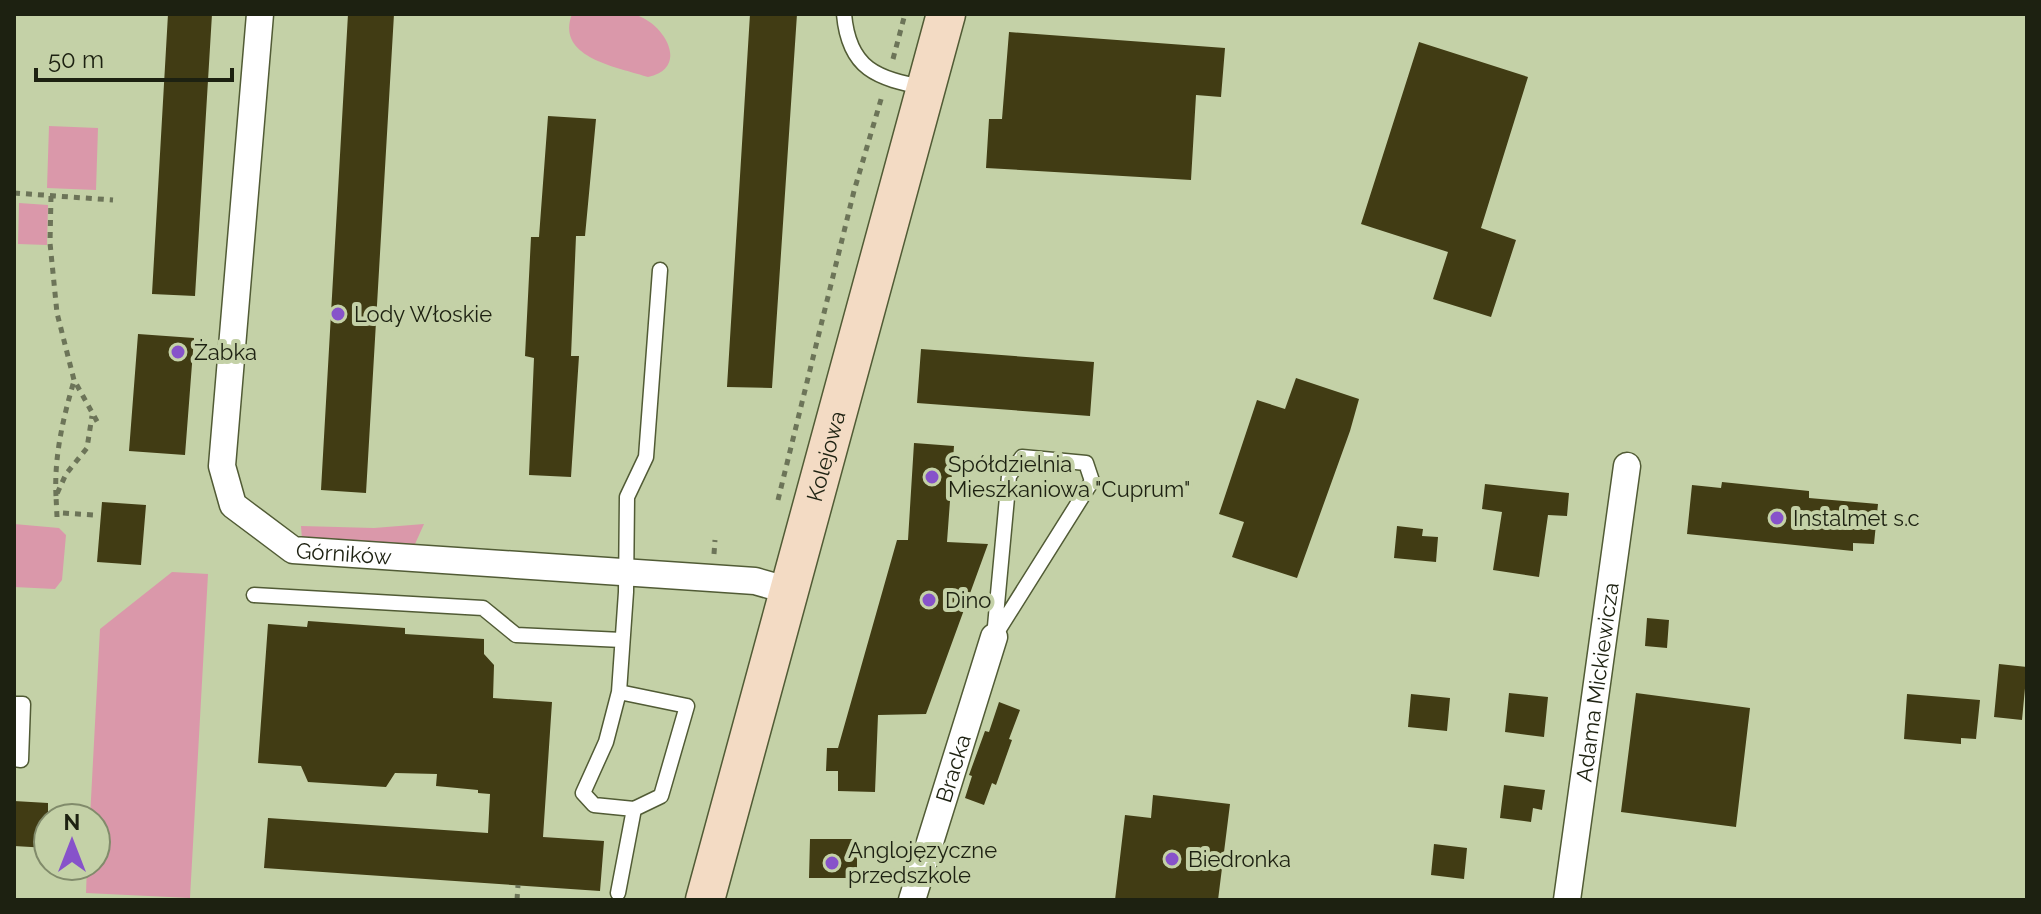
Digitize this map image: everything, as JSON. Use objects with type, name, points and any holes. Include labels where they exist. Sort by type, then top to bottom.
[{"type":"street","name":"Górników","points":[[260,14],[222,466],[233,505],[293,550],[755,581],[790,591]]},
{"type":"street","name":"Kolejowa","points":[[705,900],[946,14]]},
{"type":"street","name":"Adama Mickiewicza","points":[[1567,900],[1627,466]]},
{"type":"street","name":"Bracka","points":[[912,900],[994,637]]},
{"type":"lane","points":[[844,14],[846,32],[857,56],[870,70],[887,80],[926,88]]},
{"type":"lane","points":[[619,692],[687,706],[661,796],[634,809],[594,805],[583,793],[606,742],[619,692],[627,497],[646,457],[660,270]]},
{"type":"lane","points":[[1022,457],[1086,463],[1092,481],[994,637],[1009,476],[1022,457]]},
{"type":"lane","points":[[254,595],[483,608],[516,635],[622,640]]},
{"type":"lane","points":[[14,704],[23,704],[21,760],[14,759]]},
{"type":"lane","points":[[618,893],[634,809]]},
{"type":"path","points":[[775,514],[854,191],[905,14]]},
{"type":"path","points":[[14,193],[113,200]]},
{"type":"path","points":[[51,196],[50,243],[57,313],[74,380],[99,425]]},
{"type":"path","points":[[74,380],[63,416],[56,496],[60,515],[93,515]]},
{"type":"path","points":[[56,496],[66,474],[87,448],[93,414]]},
{"type":"path","points":[[517,900],[518,885]]},
{"type":"shaded area","points":[[622,13],[647,20],[664,36],[669,46],[668,65],[661,72],[648,77],[592,58],[572,41],[569,29],[572,14]]},
{"type":"shaded area","points":[[49,126],[98,128],[96,190],[47,188]]},
{"type":"shaded area","points":[[19,203],[48,205],[47,245],[18,244]]},
{"type":"shaded area","points":[[14,524],[59,528],[66,535],[62,580],[55,589],[14,587]]},
{"type":"shaded area","points":[[424,524],[415,544],[302,539],[301,526],[374,528]]},
{"type":"shaded area","points":[[172,572],[208,574],[190,898],[86,893],[86,882],[112,882],[112,802],[91,802],[100,629]]},
{"type":"building","points":[[168,14],[212,14],[195,296],[152,294]]},
{"type":"building","points":[[348,14],[394,14],[366,493],[321,490]]},
{"type":"building","points":[[750,14],[797,14],[772,388],[727,387]]},
{"type":"building","points":[[1009,32],[1225,48],[1221,97],[1196,95],[1191,180],[986,168],[989,119],[1002,119]]},
{"type":"building","points":[[1419,42],[1528,77],[1481,228],[1516,240],[1491,317],[1433,299],[1448,252],[1361,224]]},
{"type":"building","points":[[548,116],[596,119],[585,236],[576,236],[571,356],[579,356],[571,477],[529,475],[534,358],[525,356],[531,237],[539,237]]},
{"type":"building","points":[[138,334],[194,338],[185,455],[129,451]]},
{"type":"building","points":[[921,349],[1094,362],[1090,416],[917,403]]},
{"type":"building","points":[[1296,378],[1359,399],[1297,578],[1232,557],[1244,522],[1219,514],[1257,400],[1285,409]]},
{"type":"building","points":[[914,443],[954,446],[947,542],[988,544],[926,714],[878,715],[875,792],[838,791],[838,771],[826,771],[827,748],[838,748],[897,540],[908,540]]},
{"type":"building","points":[[1722,482],[1809,491],[1809,498],[1878,504],[1874,544],[1853,543],[1853,551],[1687,534],[1692,485],[1721,488]]},
{"type":"building","points":[[1485,484],[1569,493],[1567,516],[1548,515],[1539,577],[1493,570],[1502,512],[1482,509]]},
{"type":"building","points":[[102,502],[146,505],[141,565],[97,562]]},
{"type":"building","points":[[1397,526],[1423,529],[1422,536],[1438,537],[1436,562],[1394,558]]},
{"type":"building","points":[[1647,618],[1669,620],[1667,648],[1645,646]]},
{"type":"building","points":[[308,621],[405,628],[405,634],[484,639],[484,654],[494,665],[493,698],[552,702],[543,837],[604,841],[600,891],[264,868],[268,818],[488,833],[490,794],[436,786],[437,774],[395,773],[386,787],[308,782],[301,766],[258,763],[268,624],[307,627]]},
{"type":"building","points":[[1999,664],[2027,667],[2022,720],[1994,717]]},
{"type":"building","points":[[1509,693],[1548,697],[1544,737],[1505,732]]},
{"type":"building","points":[[1636,693],[1750,708],[1736,827],[1621,812]]},
{"type":"building","points":[[1411,694],[1450,698],[1447,731],[1408,727]]},
{"type":"building","points":[[1907,694],[1980,700],[1976,739],[1961,738],[1961,744],[1904,739]]},
{"type":"building","points":[[999,702],[1020,710],[996,785],[992,783],[984,805],[965,798],[972,776],[969,775]]},
{"type":"building","points":[[1504,785],[1545,790],[1542,810],[1533,808],[1531,822],[1500,818]]},
{"type":"building","name":"Biedronka","points":[[1153,795],[1230,804],[1218,900],[1115,900],[1125,815],[1151,818]]},
{"type":"building","points":[[14,801],[32,802],[32,847],[14,846]]},
{"type":"building","name":"Anglojęzyczne przedszkole","points":[[810,839],[857,839],[857,878],[809,878]]},
{"type":"building","points":[[1434,844],[1467,848],[1464,879],[1431,875]]},
{"type":"place","name":"Lody Włoskie","points":[[338,314]]},
{"type":"place","name":"Żabka","points":[[178,352]]},
{"type":"place","name":"Spółdzielnia Mieszkaniowa \"Cuprum\"","points":[[932,477]]},
{"type":"place","name":"Instalmet s.c","points":[[1777,518]]},
{"type":"place","name":"Dino","points":[[929,600]]},
{"type":"place","name":"Biedronka","points":[[1172,859]]},
{"type":"place","name":"Anglojęzyczne przedszkole","points":[[832,863]]}]
